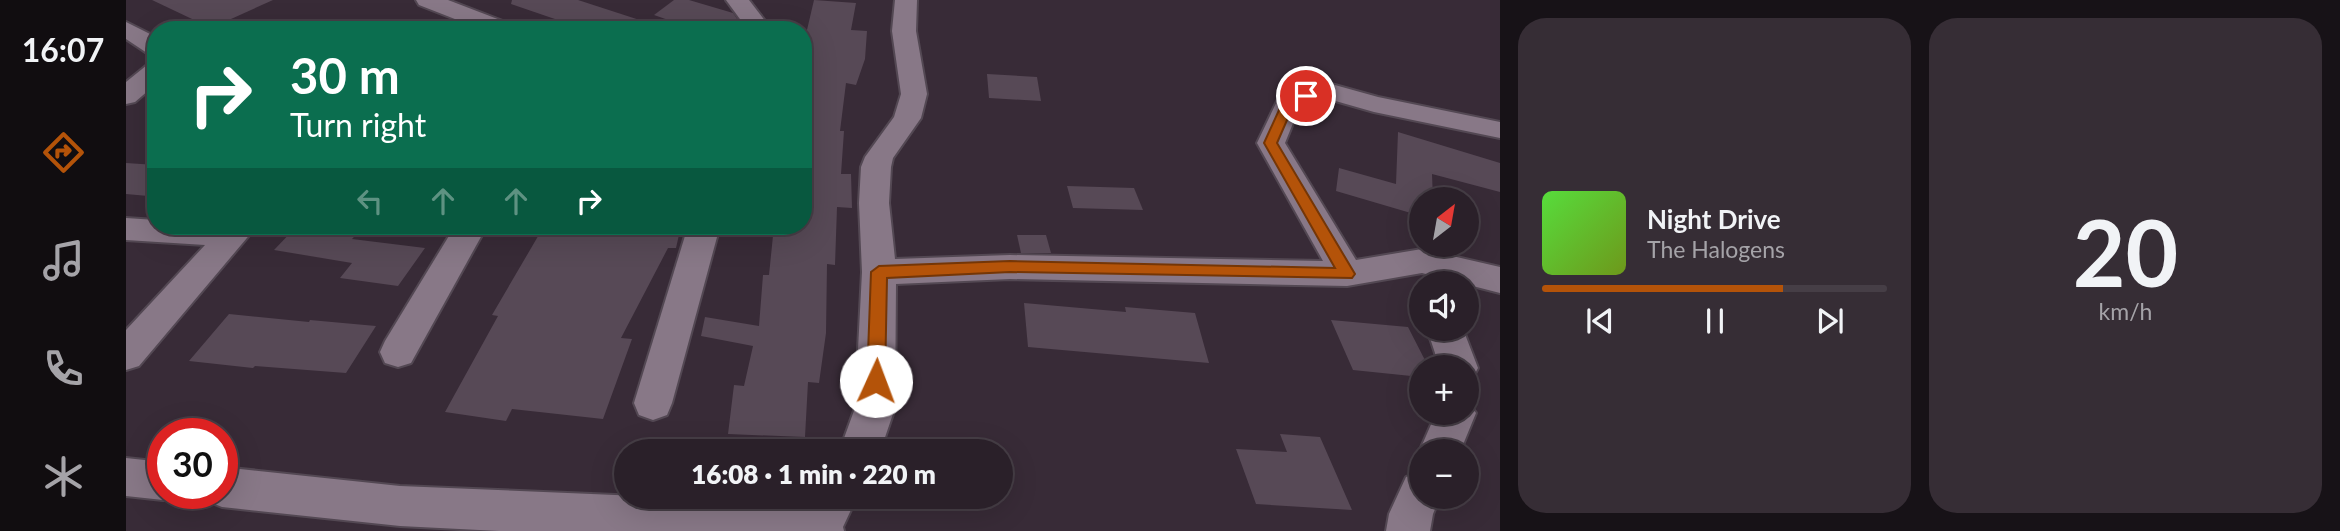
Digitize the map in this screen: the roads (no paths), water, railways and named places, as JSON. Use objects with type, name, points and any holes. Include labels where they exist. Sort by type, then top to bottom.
[{"type":"street","points":[[427,0],[482,21]]},
{"type":"street","points":[[737,0],[753,21]]},
{"type":"street","points":[[864,439],[875,408],[879,272],[874,203],[876,167],[879,157],[907,118],[914,93],[904,31],[906,0]]},
{"type":"street","points":[[126,29],[147,42]]},
{"type":"street","points":[[126,96],[147,78]]},
{"type":"street","points":[[1347,274],[1271,143],[1289,102],[1324,90],[1374,104],[1500,130]]},
{"type":"street","points":[[126,229],[147,229]]},
{"type":"street","points":[[126,355],[233,235]]},
{"type":"street","points":[[398,352],[466,235]]},
{"type":"street","points":[[653,403],[701,235]]},
{"type":"street","points":[[879,272],[1010,267],[1347,274],[1409,272]]},
{"type":"street","points":[[1479,278],[1500,280]]},
{"type":"street","points":[[126,477],[147,479]]},
{"type":"street","points":[[238,490],[394,518],[826,518]]},
{"type":"street","points":[[1408,531],[1413,509]]}]
